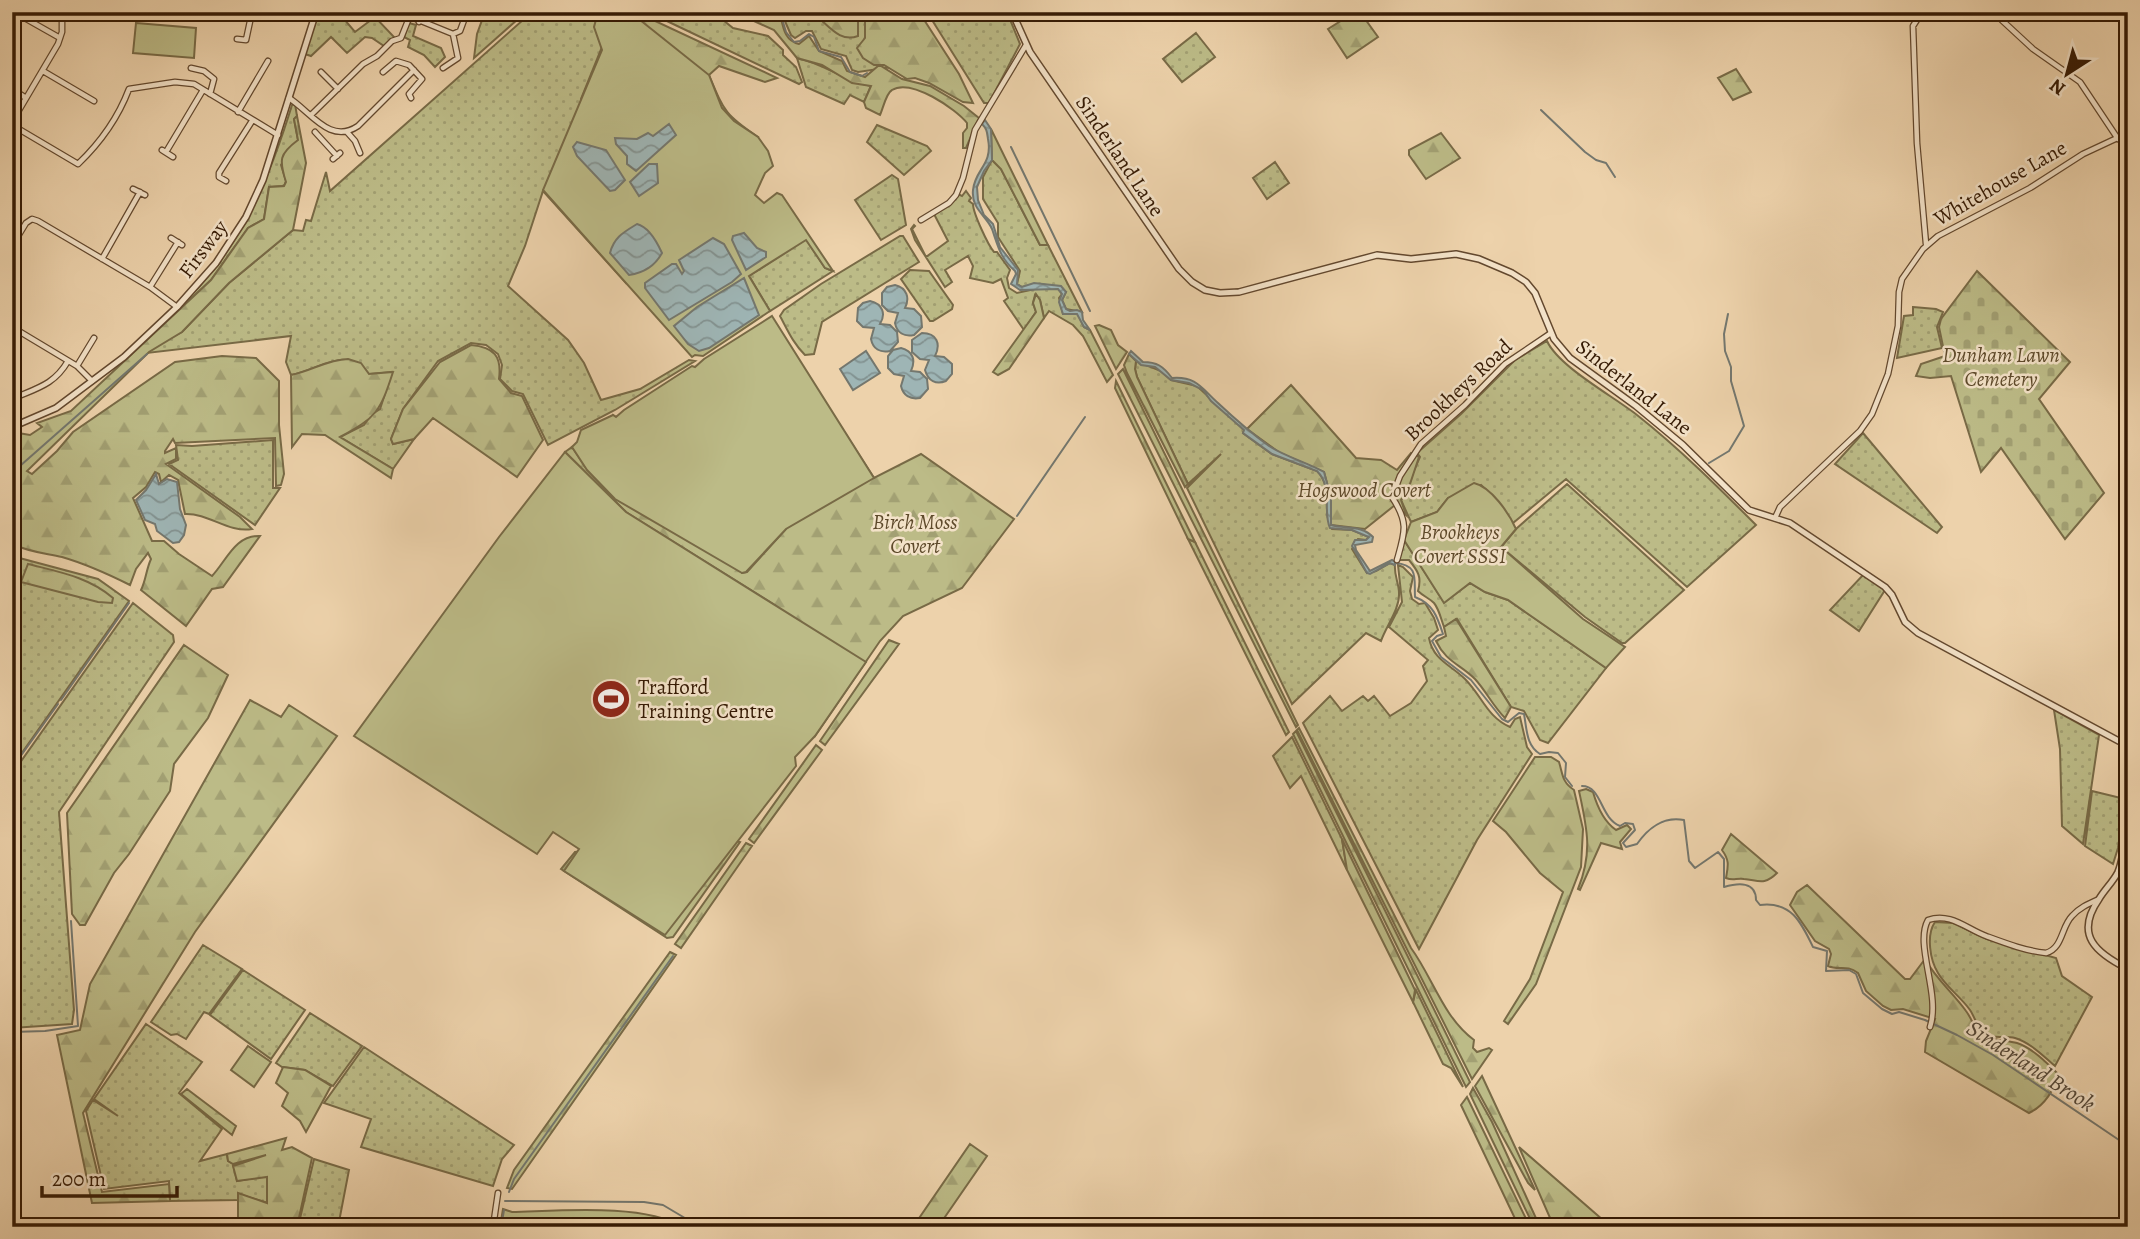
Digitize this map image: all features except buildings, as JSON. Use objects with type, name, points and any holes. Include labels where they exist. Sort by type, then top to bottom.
[{"type":"street","points":[[14,12],[60,38]]},
{"type":"street","points":[[62,12],[63,27],[60,38],[12,123],[78,164],[111,125],[133,87],[181,82],[194,84],[278,135]]},
{"type":"street","points":[[237,39],[246,40],[252,12]]},
{"type":"street","name":"Firsway","points":[[12,427],[43,416],[137,346],[216,263],[256,196],[316,12]]},
{"type":"street","points":[[399,12],[453,34],[460,31],[467,12]]},
{"type":"street","points":[[419,22],[423,12]]},
{"type":"street","name":"Sinderland Lane","points":[[1012,12],[1026,45],[1172,260],[1179,270],[1199,287],[1212,292],[1239,292],[1371,255],[1411,259],[1442,254],[1461,255],[1499,267],[1526,282],[1540,301],[1551,333],[1560,349],[1683,445],[1745,507],[1756,514],[1790,523],[1885,587],[1892,595],[1905,622],[1918,633],[2128,746]]},
{"type":"street","points":[[1922,12],[1913,26],[1916,143],[1926,245]]},
{"type":"street","points":[[1993,12],[2033,49],[2080,82],[2128,152]]},
{"type":"street","points":[[311,115],[363,64],[377,56],[392,41],[401,38],[409,18]]},
{"type":"street","points":[[443,68],[461,59],[453,34]]},
{"type":"street","points":[[921,220],[949,203],[956,195],[978,126],[1026,45]]},
{"type":"street","points":[[238,112],[268,61]]},
{"type":"street","points":[[383,72],[396,61],[405,63],[414,70],[422,79],[409,94],[411,98]]},
{"type":"street","points":[[191,68],[204,68],[215,79],[210,94]]},
{"type":"street","points":[[289,98],[326,129],[347,132],[358,127],[414,70]]},
{"type":"street","points":[[43,71],[94,101]]},
{"type":"street","points":[[322,74],[338,89]]},
{"type":"street","points":[[12,89],[26,98]]},
{"type":"street","points":[[173,157],[164,151],[203,90]]},
{"type":"street","points":[[226,181],[219,177],[219,173],[252,121]]},
{"type":"street","points":[[326,129],[317,134],[336,156]]},
{"type":"street","points":[[347,132],[360,153]]},
{"type":"street","name":"Whitehouse Lane","points":[[1775,518],[1780,507],[1860,431],[1872,414],[1888,374],[1898,326],[1902,279],[1926,245],[1938,236],[2030,188],[2083,154],[2119,139],[2128,132]]},
{"type":"street","points":[[102,259],[142,194],[133,189]]},
{"type":"street","points":[[12,246],[26,223],[34,220],[150,287],[177,307]]},
{"type":"street","points":[[150,287],[180,244],[171,238]]},
{"type":"street","points":[[12,327],[76,366],[92,382]]},
{"type":"street","name":"Brookheys Road","points":[[1397,560],[1406,530],[1392,497],[1410,457],[1505,364],[1551,333]]},
{"type":"street","points":[[76,366],[94,338]]},
{"type":"street","points":[[12,399],[55,379],[68,361]]},
{"type":"street","points":[[2128,813],[2119,870],[2097,900],[2089,923],[2091,943],[2099,952],[2128,969]]},
{"type":"street","points":[[1930,1027],[1933,998],[1924,942],[1928,920],[1940,918],[1956,921],[1985,935],[2046,953],[2055,950],[2073,915],[2097,900]]},
{"type":"street","points":[[493,1227],[498,1194]]},
{"type":"green space","points":[[317,12],[338,12],[355,32],[375,17],[395,38],[384,46],[365,37],[347,53],[331,37],[311,56],[305,54]]},
{"type":"green space","points":[[485,12],[526,12],[474,58],[477,34]]},
{"type":"green space","points":[[532,12],[616,12],[581,99],[589,115],[697,85],[709,75],[727,111],[758,137],[626,283],[543,191],[525,246],[508,286],[568,340],[584,363],[601,400],[640,389],[689,360],[695,361],[615,410],[548,445],[523,394],[512,391],[500,379],[502,365],[498,354],[486,345],[471,343],[438,361],[403,409],[391,439],[393,444],[414,439],[393,469],[340,437],[364,425],[372,414],[380,409],[392,372],[369,374],[360,365],[341,360],[291,375],[286,362],[291,336],[147,353],[156,345],[182,332],[229,283],[293,230],[303,231],[306,220],[311,221],[326,172],[330,191]]},
{"type":"green space","points":[[598,12],[630,12],[709,75],[722,108],[734,121],[758,137],[768,151],[773,166],[765,173],[755,195],[764,203],[777,193],[782,195],[833,271],[825,268],[806,240],[749,276],[770,311],[703,356],[692,357],[543,190],[602,50],[594,27]]},
{"type":"green space","points":[[616,12],[636,12],[777,78],[765,82],[719,66],[698,85]]},
{"type":"green space","points":[[648,12],[713,12],[733,28],[768,36],[796,67],[802,82],[799,84]]},
{"type":"green space","points":[[781,12],[865,12],[864,15],[913,64],[858,72],[852,70],[846,56],[821,49],[812,31],[806,31],[795,38],[791,35]]},
{"type":"green space","points":[[810,12],[836,12],[842,18],[858,19],[858,36],[851,38],[838,34]]},
{"type":"green space","points":[[865,12],[919,12],[959,74],[973,103],[963,102],[929,83],[915,78],[907,79],[884,65],[874,65],[863,58],[857,48],[865,38]]},
{"type":"green space","points":[[927,12],[1007,12],[1020,44],[989,103],[984,103]]},
{"type":"green space","points":[[1355,12],[1360,12],[1378,37],[1347,58],[1328,29]]},
{"type":"green space","points":[[780,14],[790,40],[799,44],[809,36],[819,51],[842,61],[847,71],[865,77],[881,66],[902,79],[930,86],[964,106],[979,118],[966,148],[963,148],[963,133],[967,123],[943,103],[921,91],[900,87],[892,90],[880,115],[866,108],[864,102],[871,86],[852,83],[822,65],[797,58],[774,30],[756,22]]},
{"type":"green space","points":[[136,23],[196,28],[194,58],[133,53]]},
{"type":"green space","points":[[409,23],[416,25],[413,36],[441,48],[445,57],[435,67],[424,55],[408,47],[410,40],[404,37]]},
{"type":"green space","points":[[1196,33],[1215,57],[1182,82],[1163,59]]},
{"type":"green space","points":[[797,58],[871,86],[864,102],[850,95],[844,104],[806,87]]},
{"type":"green space","points":[[1736,69],[1751,92],[1733,100],[1718,78]]},
{"type":"green space","points":[[295,104],[297,116],[294,119],[298,140],[281,165],[286,181],[284,186],[269,187],[264,219],[248,228],[211,280],[140,347],[199,287],[230,246],[266,179],[292,105]]},
{"type":"green space","points":[[297,116],[306,163],[293,230],[229,283],[182,332],[149,352],[27,471],[32,474],[73,432],[175,362],[222,356],[256,358],[279,381],[279,425],[284,474],[281,485],[276,486],[275,438],[175,443],[173,439],[165,451],[176,448],[176,459],[166,464],[240,517],[252,529],[235,528],[202,516],[185,514],[178,480],[169,475],[161,482],[159,474],[155,472],[146,487],[133,498],[152,541],[164,541],[212,576],[238,544],[251,537],[260,536],[223,587],[212,589],[186,626],[141,590],[151,559],[148,553],[136,569],[130,585],[80,563],[12,544],[12,478],[17,474],[12,473],[12,457],[19,459],[18,433],[30,435],[42,427],[37,423],[71,411],[211,280],[248,228],[264,219],[269,187],[284,186],[286,182],[282,158],[287,149],[298,140],[294,119]]},
{"type":"green space","points":[[877,125],[927,146],[931,151],[904,175],[867,142]]},
{"type":"green space","points":[[991,129],[1048,245],[1040,245],[1001,169],[992,160]]},
{"type":"green space","points":[[1441,133],[1460,158],[1426,179],[1409,155],[1409,150]]},
{"type":"green space","points":[[992,160],[1001,169],[1040,245],[1048,245],[1082,312],[1066,309],[1062,300],[1066,292],[1060,289],[1045,285],[1022,287],[1017,284],[1020,271],[998,237],[998,223],[983,199],[983,177]]},
{"type":"green space","points":[[1275,162],[1289,183],[1267,199],[1253,178]]},
{"type":"green space","points":[[892,175],[898,179],[906,225],[881,240],[855,200]]},
{"type":"green space","points":[[966,191],[988,243],[1010,270],[1007,278],[1009,288],[1017,293],[1035,289],[1058,289],[1062,294],[1059,298],[1063,314],[1078,314],[1084,327],[1090,330],[1113,375],[1107,382],[1083,336],[1073,325],[1049,311],[1044,318],[1040,300],[1035,295],[1033,303],[1036,312],[1024,330],[1004,301],[1008,298],[1001,279],[993,283],[970,278],[973,266],[968,256],[945,270],[952,282],[945,287],[915,240],[911,229],[915,226],[912,229],[926,257],[948,241],[934,214],[958,194],[962,196]]},
{"type":"green space","points":[[903,236],[919,262],[822,322],[814,354],[805,355],[780,316],[784,310]]},
{"type":"green space","points":[[806,239],[825,268],[833,271],[770,311],[749,276]]},
{"type":"green space","points":[[910,270],[929,271],[953,305],[952,309],[930,321],[901,279]]},
{"type":"green space","name":"Dunham Lawn Cemetery","points":[[1977,271],[2070,362],[2039,399],[2104,493],[2065,539],[2001,448],[1981,472],[1951,376],[1916,376],[1921,364],[1945,356],[1939,327],[1941,319]]},
{"type":"green space","points":[[1036,294],[1044,318],[1009,369],[998,375],[993,372],[1036,312],[1033,303]]},
{"type":"green space","points":[[1913,307],[1943,312],[1937,327],[1942,348],[1897,358],[1904,316],[1913,315]]},
{"type":"green space","points":[[772,316],[874,478],[786,529],[746,572],[742,573],[615,499],[587,470],[572,447],[581,430],[613,415],[616,417]]},
{"type":"green space","points":[[1095,326],[1111,330],[1118,345],[1127,352],[1116,369]]},
{"type":"green space","points":[[1547,341],[1553,351],[1574,371],[1637,415],[1668,441],[1756,525],[1687,587],[1566,479],[1513,523],[1495,498],[1481,485],[1448,498],[1437,512],[1411,522],[1401,500],[1420,457],[1417,453],[1515,360]]},
{"type":"green space","points":[[471,345],[486,348],[495,354],[499,364],[499,379],[511,393],[522,396],[543,440],[517,477],[433,418],[414,439],[393,444],[391,439],[403,409],[440,362]]},
{"type":"green space","points":[[1129,354],[1136,361],[1137,377],[1188,484],[1185,487],[1127,373],[1124,365]]},
{"type":"green space","points":[[348,359],[361,363],[369,374],[393,372],[376,412],[340,437],[393,469],[391,478],[325,435],[302,434],[292,447],[291,375],[333,361]]},
{"type":"green space","points":[[1136,361],[1161,371],[1171,380],[1197,386],[1244,430],[1243,433],[1272,454],[1317,471],[1325,485],[1327,515],[1332,529],[1352,530],[1369,537],[1366,540],[1358,539],[1352,549],[1367,573],[1390,563],[1395,565],[1399,599],[1381,641],[1366,633],[1292,704],[1187,488],[1221,454],[1188,484],[1137,377]]},
{"type":"green space","points":[[1123,369],[1298,725],[1296,727],[1118,374]]},
{"type":"green space","points":[[1116,381],[1195,542],[1188,539],[1115,388]]},
{"type":"green space","name":"Hogswood Covert","points":[[1291,385],[1356,458],[1381,460],[1397,470],[1411,453],[1419,457],[1408,490],[1401,500],[1406,515],[1395,505],[1365,529],[1331,525],[1331,498],[1324,472],[1280,453],[1247,429]]},
{"type":"green space","name":"Birch Moss Covert","points":[[613,415],[620,415],[666,480],[742,573],[747,572],[786,529],[841,427],[874,478],[921,454],[1014,519],[962,588],[903,616],[880,641],[815,736],[776,606],[626,512],[565,452],[572,447],[587,469]]},
{"type":"green space","points":[[1863,433],[1942,527],[1937,533],[1835,464]]},
{"type":"green space","points":[[273,440],[273,488],[280,488],[255,525],[169,464],[178,460],[176,445]]},
{"type":"green space","name":"Trafford Training Centre","points":[[565,452],[626,512],[866,662],[815,736],[795,757],[796,766],[665,935],[564,871],[579,849],[553,832],[537,854],[354,736],[499,537]]},
{"type":"green space","name":"Brookheys Covert SSSI","points":[[1474,483],[1493,495],[1516,529],[1501,547],[1583,619],[1625,647],[1606,668],[1508,600],[1470,583],[1444,603],[1404,540],[1411,522],[1437,512],[1448,498]]},
{"type":"green space","points":[[1567,484],[1684,590],[1625,643],[1585,617],[1501,547],[1516,529]]},
{"type":"green space","points":[[1188,539],[1195,542],[1289,732],[1286,735]]},
{"type":"green space","points":[[1404,540],[1444,602],[1470,583],[1508,600],[1606,668],[1548,743],[1540,740],[1524,711],[1511,707],[1457,619],[1444,627],[1434,603],[1418,591],[1419,578],[1415,568],[1409,560],[1399,560]]},
{"type":"green space","points":[[12,556],[98,579],[129,601],[12,767]]},
{"type":"green space","points":[[28,564],[84,580],[113,598],[112,603],[98,602],[21,582]]},
{"type":"green space","points":[[1398,565],[1413,577],[1410,591],[1412,599],[1419,604],[1425,603],[1434,618],[1438,630],[1429,638],[1434,652],[1465,679],[1490,712],[1502,723],[1510,727],[1515,719],[1520,717],[1527,747],[1532,754],[1477,840],[1419,949],[1303,723],[1330,696],[1342,711],[1363,696],[1368,701],[1374,696],[1390,716],[1411,703],[1427,681],[1423,666],[1428,660],[1389,627],[1402,602]]},
{"type":"green space","points":[[1863,575],[1885,590],[1859,631],[1830,610]]},
{"type":"green space","points":[[133,603],[173,635],[174,642],[59,812],[74,1010],[72,1024],[12,1028],[12,774]]},
{"type":"green space","points":[[1456,619],[1511,707],[1505,718],[1475,679],[1449,658],[1436,641],[1446,636],[1444,627]]},
{"type":"green space","points":[[889,640],[899,644],[825,745],[820,741]]},
{"type":"green space","points":[[184,645],[228,675],[208,718],[174,764],[170,791],[114,873],[85,925],[80,925],[72,914],[67,813]]},
{"type":"green space","points":[[250,700],[281,717],[289,705],[337,736],[195,932],[83,1113],[102,1192],[169,1184],[170,1201],[92,1203],[57,1035],[80,1030],[90,984]]},
{"type":"green space","points":[[2054,710],[2099,735],[2083,844],[2062,826],[2060,749]]},
{"type":"green space","points":[[1299,728],[1411,948],[1446,1009],[1463,1031],[1474,1040],[1473,1048],[1477,1052],[1489,1048],[1492,1050],[1472,1079],[1297,730]]},
{"type":"green space","points":[[1296,731],[1470,1082],[1466,1087],[1293,734]]},
{"type":"green space","points":[[1292,737],[1342,839],[1347,870],[1301,776],[1290,788],[1273,756]]},
{"type":"green space","points":[[816,745],[822,750],[754,843],[749,839]]},
{"type":"green space","points":[[1535,757],[1551,757],[1559,762],[1565,781],[1574,790],[1583,829],[1581,867],[1536,984],[1508,1024],[1504,1021],[1530,979],[1563,892],[1540,873],[1506,832],[1493,821]]},
{"type":"green space","points":[[1586,789],[1593,792],[1601,813],[1611,826],[1616,830],[1627,825],[1631,829],[1620,842],[1622,849],[1601,843],[1580,890],[1578,889],[1586,863],[1587,840],[1579,791]]},
{"type":"green space","points":[[2092,791],[2125,799],[2113,864],[2085,846]]},
{"type":"green space","points":[[1731,834],[1777,873],[1768,880],[1761,881],[1726,878],[1728,867],[1722,850]]},
{"type":"green space","points":[[725,838],[740,842],[673,937],[667,938],[561,869],[575,852]]},
{"type":"green space","points":[[1342,839],[1415,990],[1413,1002],[1347,870]]},
{"type":"green space","points":[[746,843],[752,846],[681,948],[675,944]]},
{"type":"green space","points":[[1807,885],[1905,979],[1910,979],[1925,959],[1981,1034],[2023,1045],[2043,1060],[2057,1073],[2052,1091],[2044,1101],[2029,1113],[1925,1052],[1926,1041],[1935,1019],[1903,1009],[1891,1010],[1866,991],[1858,973],[1828,966],[1831,954],[1829,949],[1815,941],[1790,905],[1797,892]]},
{"type":"green space","points":[[1935,922],[1953,923],[1987,939],[2056,958],[2062,976],[2092,997],[2055,1066],[2021,1040],[1991,1036],[1982,1031],[1970,1010],[1935,968],[1930,940]]},
{"type":"green space","points":[[203,945],[242,969],[209,1014],[204,1012],[186,1039],[177,1034],[171,1035],[151,1022]]},
{"type":"green space","points":[[670,952],[676,955],[512,1189],[507,1188],[514,1170]]},
{"type":"green space","points":[[243,970],[305,1010],[271,1059],[210,1015]]},
{"type":"green space","points":[[1416,990],[1463,1087],[1451,1068],[1443,1064],[1413,1002]]},
{"type":"green space","points":[[310,1013],[362,1046],[333,1086],[305,1070],[282,1067],[276,1063]]},
{"type":"green space","points":[[146,1024],[202,1062],[179,1093],[222,1129],[200,1161],[227,1154],[228,1161],[233,1164],[237,1181],[267,1176],[268,1203],[238,1194],[238,1200],[170,1201],[169,1181],[104,1189],[86,1111],[93,1100],[118,1116],[94,1099]]},
{"type":"green space","points":[[248,1046],[271,1062],[254,1087],[231,1070]]},
{"type":"green space","points":[[364,1047],[514,1145],[502,1159],[493,1186],[361,1147],[371,1119],[324,1103]]},
{"type":"green space","points":[[283,1067],[305,1070],[331,1086],[306,1132],[300,1121],[282,1106],[288,1093],[276,1083]]},
{"type":"green space","points":[[1482,1076],[1535,1190],[1528,1183],[1475,1086]]},
{"type":"green space","points":[[1473,1088],[1492,1122],[1540,1227],[1534,1227],[1470,1094]]},
{"type":"green space","points":[[187,1089],[236,1126],[232,1135],[181,1094]]},
{"type":"green space","points":[[1467,1097],[1530,1227],[1519,1227],[1461,1105]]},
{"type":"green space","points":[[286,1138],[282,1150],[292,1147],[312,1158],[297,1227],[238,1227],[238,1193],[267,1203],[267,1177],[237,1181],[233,1166],[266,1155],[233,1164],[228,1161],[227,1154]]},
{"type":"green space","points":[[970,1144],[987,1156],[938,1227],[913,1227]]},
{"type":"green space","points":[[1519,1147],[1611,1227],[1554,1227]]},
{"type":"green space","points":[[314,1159],[349,1170],[338,1227],[298,1227]]},
{"type":"green space","points":[[503,1209],[512,1212],[624,1211],[666,1219],[682,1227],[500,1227]]},
{"type":"water","points":[[985,120],[991,129],[992,160],[977,187],[978,200],[984,215],[993,224],[1000,247],[1018,270],[1017,284],[1022,287],[1034,283],[1061,286],[1066,292],[1062,300],[1066,309],[1082,312],[1083,320],[1090,330],[1084,327],[1077,314],[1063,314],[1059,302],[1062,294],[1058,289],[1020,290],[1011,284],[1015,271],[1003,256],[992,229],[973,197],[974,183],[988,155],[987,132],[982,124]]},
{"type":"water","points":[[669,124],[676,135],[636,171],[627,164],[627,156],[616,144],[615,138],[637,139],[648,133],[653,136]]},
{"type":"water","points":[[577,142],[606,150],[625,180],[615,190],[610,191],[577,156],[573,147]]},
{"type":"water","points":[[649,164],[657,164],[658,183],[639,196],[630,182]]},
{"type":"water","points":[[637,224],[649,232],[662,253],[648,268],[629,275],[610,253],[617,239]]},
{"type":"water","points":[[744,233],[757,248],[766,252],[766,257],[746,270],[732,240],[733,236]]},
{"type":"water","points":[[713,238],[724,244],[741,274],[669,320],[645,288],[645,283],[672,264],[676,264],[682,274],[684,271],[679,260]]},
{"type":"water","points":[[744,278],[759,315],[709,348],[699,351],[688,344],[674,326],[697,307]]},
{"type":"water","points":[[895,285],[902,288],[906,294],[905,308],[914,309],[921,316],[922,327],[914,335],[899,332],[895,323],[898,313],[888,311],[882,305],[882,293],[887,287]]},
{"type":"water","points":[[870,301],[878,304],[882,310],[880,324],[890,325],[897,332],[898,342],[890,351],[875,348],[871,339],[874,328],[863,327],[857,321],[858,308]]},
{"type":"water","points":[[922,333],[931,335],[936,340],[938,347],[935,356],[944,357],[952,364],[952,374],[946,381],[939,383],[930,379],[925,370],[929,360],[920,359],[912,352],[912,340]]},
{"type":"water","points":[[901,348],[912,356],[911,371],[920,372],[927,379],[928,389],[920,398],[905,394],[901,386],[904,376],[894,374],[888,368],[888,356],[893,350]]},
{"type":"water","points":[[866,351],[880,373],[853,390],[840,369]]},
{"type":"water","points":[[1131,351],[1143,362],[1166,370],[1172,378],[1187,379],[1198,384],[1236,420],[1269,446],[1324,472],[1331,498],[1331,525],[1359,529],[1373,537],[1372,542],[1355,545],[1370,571],[1392,560],[1395,565],[1390,563],[1370,574],[1367,573],[1352,546],[1355,540],[1366,540],[1369,537],[1352,530],[1330,528],[1325,485],[1317,471],[1272,454],[1243,433],[1244,430],[1211,401],[1203,390],[1189,383],[1171,380],[1155,367],[1141,365],[1129,354]]},
{"type":"water","points":[[156,474],[159,484],[167,479],[177,482],[180,509],[186,525],[179,542],[173,543],[157,531],[155,524],[145,520],[136,500]]},
{"type":"waterway","name":"Sinderland Brook","points":[[739,12],[756,21],[780,12],[786,32],[794,42],[809,34],[814,37],[819,51],[841,57],[850,72],[862,76],[867,73]]},
{"type":"waterway","points":[[1541,110],[1585,152],[1606,163],[1615,177]]},
{"type":"waterway","points":[[1011,147],[1090,311]]},
{"type":"waterway","points":[[1709,463],[1729,451],[1744,426],[1725,351],[1724,334],[1728,314]]},
{"type":"waterway","points":[[12,473],[147,354]]},
{"type":"waterway","points":[[1017,516],[1085,417]]},
{"type":"waterway","name":"Sinderland Brook","points":[[1395,563],[1408,566],[1412,570],[1415,597],[1426,603],[1436,616],[1443,634],[1432,641],[1441,657],[1471,680],[1502,719],[1508,722],[1519,713],[1524,714],[1532,746],[1540,754],[1558,753],[1566,763],[1565,777],[1572,786]]},
{"type":"waterway","points":[[61,700],[129,603]]},
{"type":"waterway","points":[[12,768],[58,704]]},
{"type":"waterway","name":"Sinderland Brook","points":[[1582,786],[1594,791],[1613,822],[1620,826],[1625,823],[1633,824],[1635,830],[1623,843],[1626,847],[1637,844],[1651,828],[1663,822],[1684,820],[1689,861],[1695,868],[1718,852],[1724,859],[1724,887],[1740,884],[1750,886],[1760,905],[1780,906],[1794,915],[1813,947],[1827,951],[1826,971],[1849,970],[1856,974],[1863,993],[1882,1009],[1892,1014],[1899,1012],[1925,1020],[1993,1055],[2119,1140],[2128,1149]]},
{"type":"waterway","points":[[12,1032],[78,1026],[71,921]]},
{"type":"waterway","points":[[509,1192],[514,1179],[673,956]]},
{"type":"waterway","points":[[505,1201],[644,1202],[663,1205],[700,1227]]},
{"type":"waterway","points":[[501,1227],[504,1210]]},
{"type":"place","name":"Trafford Training Centre","points":[[611,699]]}]
